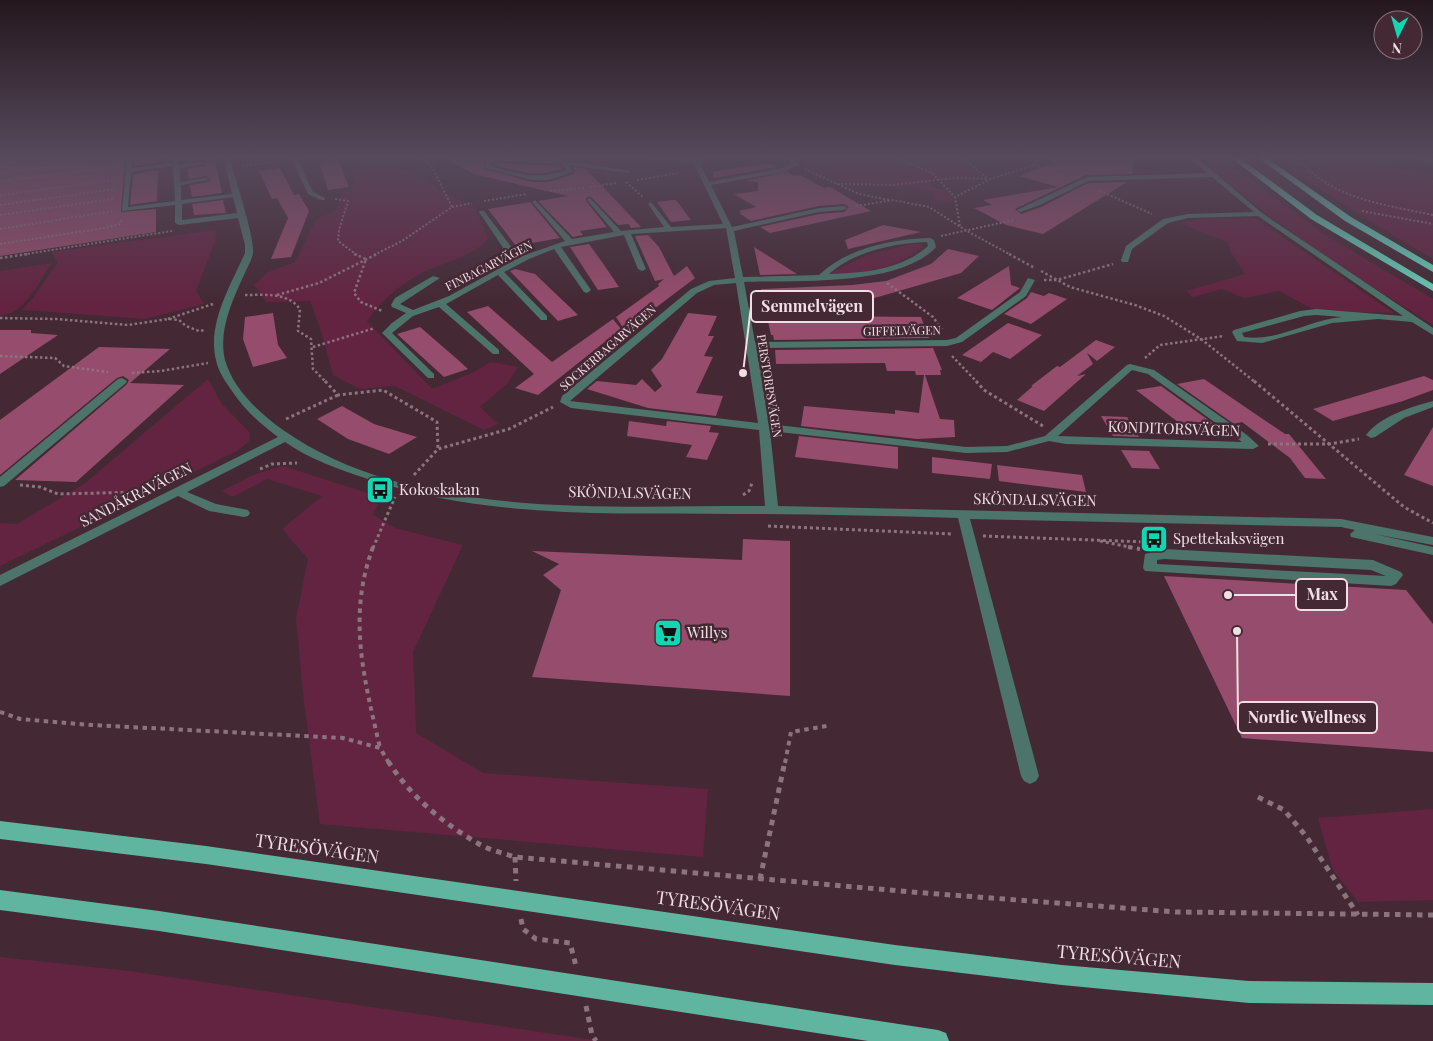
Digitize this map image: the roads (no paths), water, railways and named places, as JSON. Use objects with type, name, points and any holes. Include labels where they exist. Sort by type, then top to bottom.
[{"type":"highway","points":[[1297,205],[1314,217],[1433,288]]},
{"type":"highway","points":[[1327,205],[1348,219],[1433,268]]},
{"type":"highway","points":[[1396,267],[1433,292]]},
{"type":"main road","name":"TYRESÖVÄGEN","points":[[0,830],[206,856],[895,955],[1062,975],[1249,992],[1433,994]]},
{"type":"main road","points":[[0,900],[159,921],[938,1041]]},
{"type":"street","points":[[124,205],[124,210],[161,205]]},
{"type":"street","points":[[178,205],[179,223],[242,215]]},
{"type":"street","name":"SKÖNDALSVÄGEN","points":[[239,205],[249,245],[249,253],[220,328],[221,361],[226,375],[246,404],[270,426],[286,437],[322,457],[366,474],[405,486],[445,496],[500,505],[606,510],[772,510],[1341,523],[1433,540]]},
{"type":"street","points":[[537,205],[570,242]]},
{"type":"street","points":[[595,205],[623,233],[642,269]]},
{"type":"street","points":[[651,205],[669,229]]},
{"type":"street","name":"PERSTORPSVÄGEN","points":[[717,205],[729,228],[751,345],[764,428],[772,510]]},
{"type":"street","points":[[1020,210],[1038,205]]},
{"type":"street","points":[[1248,205],[1433,332]]},
{"type":"street","name":"FINBAGARVÄGEN","points":[[410,312],[440,304],[525,258],[570,242],[623,233],[669,229],[729,228],[819,210],[844,208]]},
{"type":"street","points":[[482,212],[510,250],[525,258]]},
{"type":"street","points":[[1126,260],[1129,248],[1166,221],[1188,216],[1260,214]]},
{"type":"street","name":"SOCKERBAGARVÄGEN","points":[[764,428],[571,405],[566,402],[566,398],[694,291],[712,283],[875,273],[896,267],[924,254],[932,247],[930,240],[920,240],[872,250],[846,260],[826,271],[822,276]]},
{"type":"street","points":[[556,246],[587,290]]},
{"type":"street","points":[[500,272],[544,318]]},
{"type":"street","points":[[431,376],[386,333],[410,312],[395,305],[398,300],[436,278]]},
{"type":"street","name":"GIFFELVÄGEN","points":[[751,345],[947,343],[958,340],[1023,294],[1031,280]]},
{"type":"street","points":[[440,304],[496,352]]},
{"type":"street","points":[[1376,317],[1324,322],[1264,341],[1240,339],[1237,332],[1303,313],[1413,319]]},
{"type":"street","name":"KONDITORSVÄGEN","points":[[764,428],[966,450],[1007,448],[1052,435],[1130,366],[1151,372],[1253,446],[1066,441],[1052,435]]},
{"type":"street","points":[[0,483],[120,375]]},
{"type":"street","points":[[1371,435],[1384,424],[1413,410],[1433,404]]},
{"type":"street","name":"SANDÅKRAVÄGEN","points":[[0,581],[286,437]]},
{"type":"street","points":[[178,492],[213,508],[244,513]]},
{"type":"street","points":[[963,515],[1030,776]]},
{"type":"street","name":"SKÖNDALSVÄGEN","points":[[1302,523],[1433,551]]},
{"type":"street","points":[[1164,554],[1373,564],[1396,575],[1391,581],[1150,568],[1150,557],[1164,554]]},
{"type":"place","name":"Semmelvägen","points":[[743,373]]},
{"type":"place","name":"Kokoskakan","points":[[380,490]]},
{"type":"place","name":"Spettekaksvägen","points":[[1154,539]]},
{"type":"place","name":"Max","points":[[1228,595]]},
{"type":"place","name":"Nordic Wellness","points":[[1237,631]]},
{"type":"place","name":"Willys","points":[[668,633]]}]
